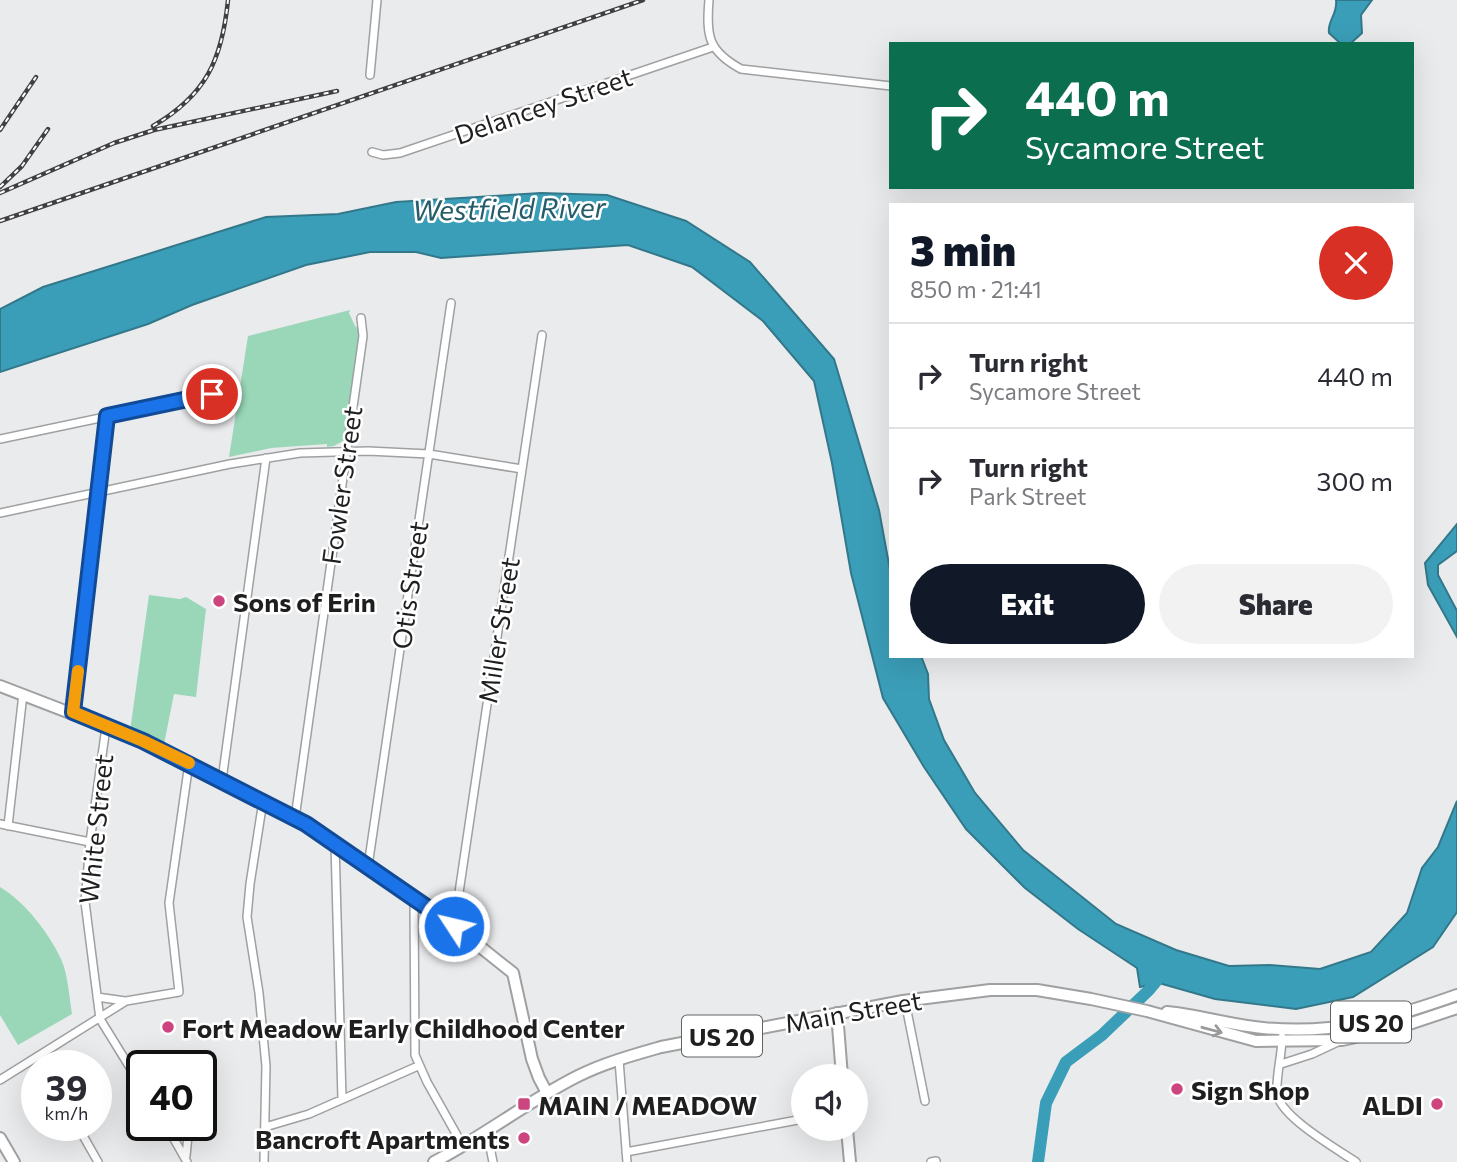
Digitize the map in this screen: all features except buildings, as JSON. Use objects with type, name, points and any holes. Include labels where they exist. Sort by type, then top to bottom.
[{"type":"main road","points":[[0,686],[143,741],[263,801],[335,844],[454,926],[513,973],[532,1059],[547,1093]]},
{"type":"main road","name":"Main Street","points":[[434,1162],[579,1075],[619,1060],[661,1047],[905,1001],[968,992],[1016,989],[1091,999],[1147,1011],[1189,1014],[1282,1035]]},
{"type":"main road","name":"US 20","points":[[1282,1035],[1343,1028],[1391,1017],[1457,995]]},
{"type":"main road","name":"US 20","points":[[1282,1035],[1342,1040],[1397,1028],[1457,1008]]},
{"type":"main road","points":[[837,1013],[841,1064]]},
{"type":"main road","points":[[0,1138],[14,1162]]},
{"type":"main road","points":[[848,1141],[850,1162]]},
{"type":"street","points":[[370,75],[377,0]]},
{"type":"street","points":[[709,0],[708,29],[713,47],[726,61],[741,69],[889,86]]},
{"type":"street","name":"Delancey Street","points":[[372,152],[383,155],[400,153],[713,47]]},
{"type":"street","name":"Otis Street","points":[[368,866],[451,303]]},
{"type":"street","name":"Fowler Street","points":[[295,818],[363,336],[361,318]]},
{"type":"street","name":"Miller Street","points":[[454,926],[542,335]]},
{"type":"street","points":[[0,439],[233,390]]},
{"type":"street","points":[[73,712],[107,416]]},
{"type":"street","points":[[0,513],[266,458],[345,451],[429,454],[522,469]]},
{"type":"street","points":[[222,780],[266,458]]},
{"type":"street","points":[[23,694],[4,825],[90,842]]},
{"type":"street","name":"White Street","points":[[106,726],[90,842],[85,902],[100,1019],[126,1061]]},
{"type":"street","points":[[97,997],[126,1001],[179,992],[169,903],[189,763]]},
{"type":"street","points":[[263,801],[247,917],[266,1058],[264,1162]]},
{"type":"street","points":[[335,844],[342,1099]]},
{"type":"street","points":[[414,898],[415,1055],[418,1066],[463,1146]]},
{"type":"street","points":[[49,1050],[126,1001]]},
{"type":"street","points":[[905,1001],[925,1101]]},
{"type":"street","points":[[1282,1035],[1276,1091],[1278,1098],[1286,1111],[1356,1162]]},
{"type":"street","points":[[1280,1064],[1322,1050],[1342,1040]]},
{"type":"street","points":[[619,1060],[627,1162]]},
{"type":"street","points":[[265,1127],[300,1117],[418,1066]]},
{"type":"street","points":[[0,1080],[21,1067]]},
{"type":"street","points":[[626,1152],[791,1121]]},
{"type":"street","points":[[486,1132],[493,1162]]},
{"type":"street","points":[[86,1141],[98,1162]]},
{"type":"street","points":[[175,1141],[186,1159]]},
{"type":"street","points":[[186,1159],[188,1141]]},
{"type":"green space","points":[[350,310],[355,326],[361,330],[343,441],[327,447],[327,444],[271,448],[229,457],[248,336]]},
{"type":"green space","points":[[149,595],[180,599],[186,597],[206,609],[196,697],[174,694],[164,744],[130,731]]},
{"type":"green space","points":[[0,887],[27,910],[56,949],[65,972],[72,1014],[18,1045],[0,1015]]},
{"type":"water","points":[[1336,0],[1372,0],[1361,15],[1362,33],[1352,42],[1339,42],[1329,33]]},
{"type":"water","name":"Westfield River","points":[[541,193],[607,195],[686,221],[750,262],[834,359],[879,510],[889,564],[889,658],[922,658],[928,674],[929,699],[944,740],[975,793],[1023,850],[1116,924],[1176,950],[1229,966],[1270,965],[1320,969],[1371,952],[1407,913],[1422,868],[1438,847],[1457,801],[1457,912],[1433,947],[1353,997],[1296,1009],[1215,999],[1159,983],[1140,987],[1137,968],[1078,929],[1025,888],[966,829],[924,767],[883,698],[851,573],[832,463],[814,381],[763,321],[692,267],[628,245],[441,258],[416,252],[370,252],[306,265],[192,305],[148,324],[0,372],[0,309],[43,287],[266,217],[338,214],[396,202]]},
{"type":"water","points":[[1457,524],[1457,551],[1438,565],[1438,575],[1457,611],[1457,637],[1428,585],[1425,563]]},
{"type":"waterway","points":[[1038,1162],[1046,1103],[1066,1062],[1102,1035],[1163,973]]},
{"type":"railway","points":[[153,126],[186,102],[208,74],[221,41],[228,0]]},
{"type":"railway","points":[[0,221],[643,0]]},
{"type":"railway","points":[[0,130],[36,77]]},
{"type":"railway","points":[[0,193],[114,143],[154,130],[337,91]]},
{"type":"railway","points":[[0,187],[22,166],[48,129]]},
{"type":"slow traffic","points":[[78,671],[73,712],[189,763]]},
{"type":"place","name":"Sons of Erin","points":[[219,601]]},
{"type":"place","name":"Fort Meadow Early Childhood Center","points":[[168,1027]]},
{"type":"place","name":"Sign Shop","points":[[1177,1089]]},
{"type":"place","name":"MAIN / MEADOW","points":[[524,1104]]},
{"type":"place","name":"ALDI","points":[[1437,1104]]},
{"type":"place","name":"Bancroft Apartments","points":[[524,1138]]},
{"type":"route","points":[[212,394],[107,416],[73,712],[143,741],[306,824],[454,926]]}]
